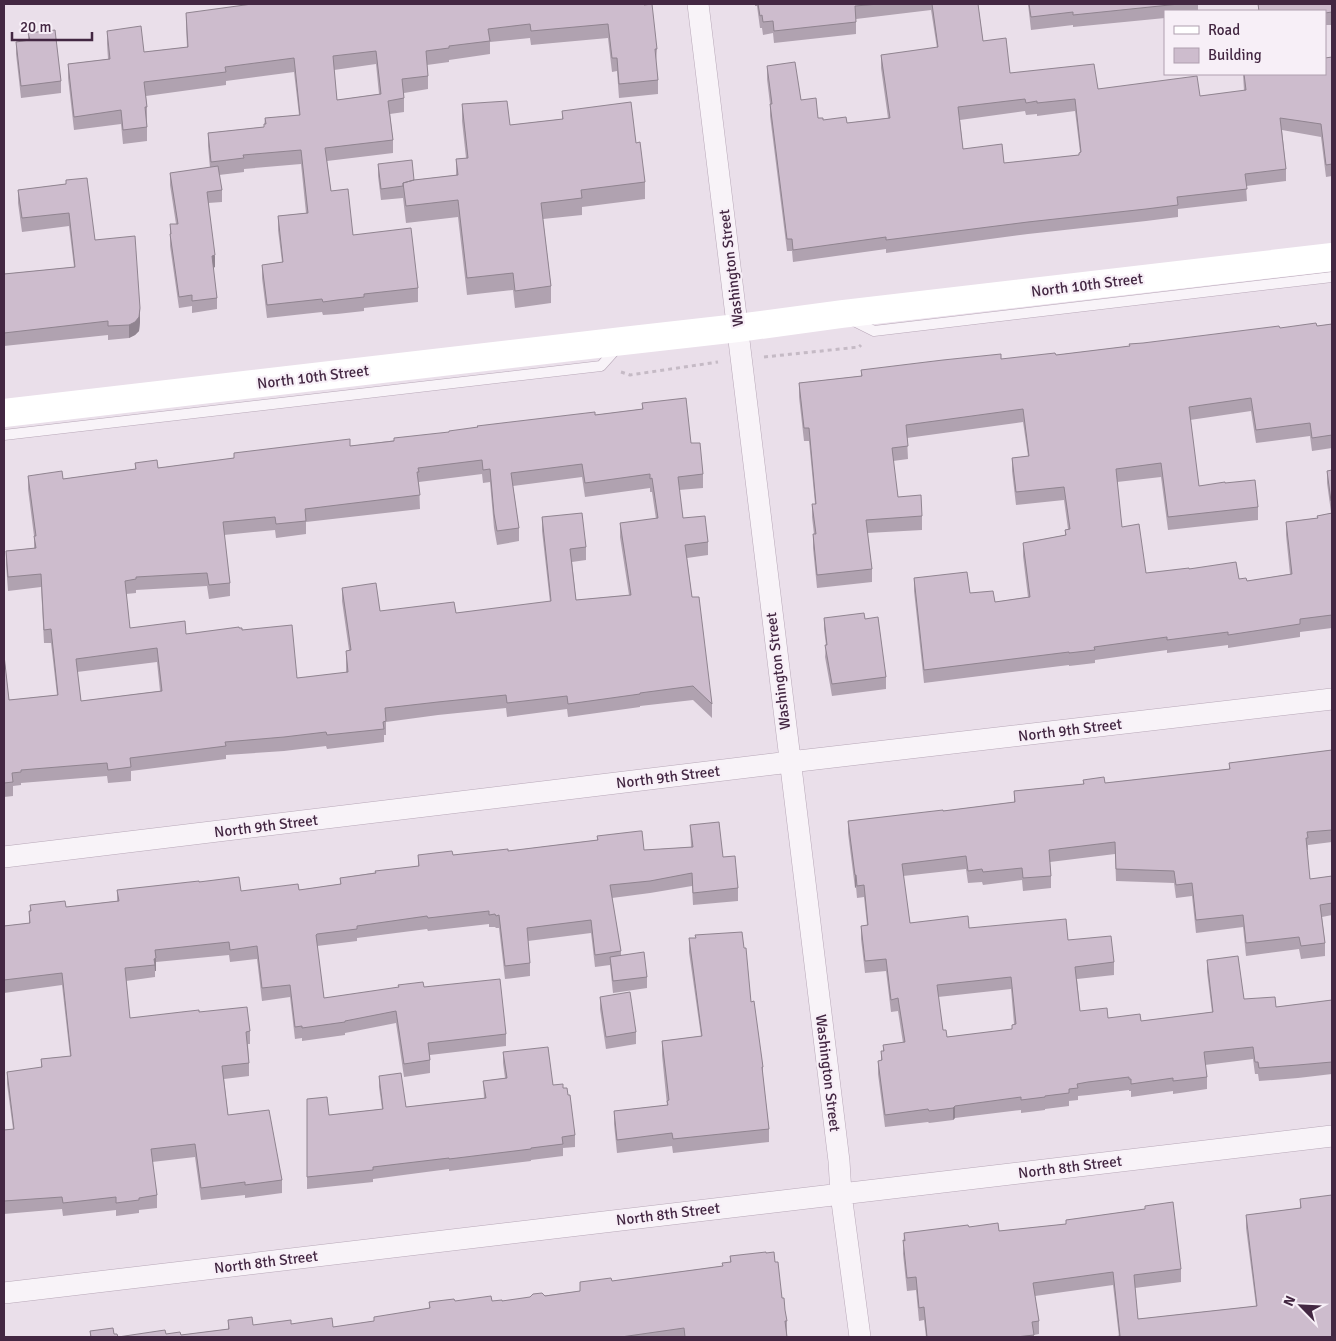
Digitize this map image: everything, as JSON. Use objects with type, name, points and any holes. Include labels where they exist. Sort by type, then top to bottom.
[{"type":"main road","name":"North 10th Street","points":[[4,413],[1332,257]]},
{"type":"street","name":"Washington Street","points":[[698,4],[839,1161],[841,1194],[860,1337]]},
{"type":"street","name":"North 9th Street","points":[[4,857],[1332,699]]},
{"type":"street","name":"North 8th Street","points":[[4,1293],[1332,1136]]},
{"type":"lane","name":"North 10th Street","points":[[874,332],[1332,277]]},
{"type":"lane","points":[[842,314],[874,332]]},
{"type":"lane","points":[[601,366],[623,341]]},
{"type":"lane","name":"North 10th Street","points":[[4,435],[601,366]]},
{"type":"path","points":[[781,354],[859,347],[874,332]]},
{"type":"path","points":[[601,366],[630,375],[698,365]]},
{"type":"building","points":[[252,4],[652,4],[658,80],[619,84],[617,58],[612,58],[608,24],[531,31],[530,24],[488,29],[490,41],[426,51],[428,76],[402,79],[404,98],[388,101],[393,140],[325,148],[331,191],[348,189],[353,235],[411,228],[418,288],[364,294],[364,297],[323,302],[322,299],[267,305],[262,265],[283,262],[278,216],[308,213],[301,150],[243,155],[244,158],[211,162],[208,133],[264,127],[264,124],[266,124],[265,118],[300,115],[294,58],[225,67],[226,72],[144,82],[147,127],[123,130],[121,110],[74,117],[68,64],[110,59],[107,31],[141,26],[144,52],[188,47],[186,13]],"holes":[[[376,51],[381,94],[337,100],[333,56]]]},
{"type":"building","points":[[758,4],[879,4],[855,6],[856,22],[774,31],[773,21],[763,22]]},
{"type":"building","points":[[932,4],[978,4],[983,41],[1006,38],[1010,73],[1094,64],[1098,89],[1197,76],[1200,96],[1246,90],[1244,75],[1326,75],[1326,58],[1332,57],[1332,164],[1326,165],[1321,124],[1280,118],[1286,169],[1245,174],[1247,189],[1177,197],[1178,205],[886,240],[886,237],[793,250],[792,239],[787,239],[767,66],[795,62],[801,100],[816,98],[818,118],[823,118],[823,120],[846,117],[847,123],[890,118],[881,55],[938,47]],"holes":[[[1025,99],[1026,103],[1037,101],[1037,103],[1075,99],[1081,152],[1079,155],[1004,163],[1002,144],[963,149],[958,107]]]},
{"type":"building","points":[[1029,4],[1179,4],[1073,15],[1073,12],[1031,17]]},
{"type":"building","points":[[1258,4],[1332,4],[1332,12],[1326,13],[1326,10],[1259,10]]},
{"type":"building","points":[[55,30],[61,81],[21,86],[16,42],[30,40],[28,33]]},
{"type":"building","points":[[507,101],[510,125],[563,119],[562,111],[631,102],[636,143],[640,142],[645,182],[581,190],[582,198],[541,203],[551,286],[515,291],[513,273],[467,278],[458,200],[406,206],[403,183],[458,175],[456,159],[468,158],[462,104]]},
{"type":"building","points":[[412,160],[414,180],[403,183],[403,186],[381,189],[378,164]]},
{"type":"building","points":[[218,166],[222,190],[207,192],[215,255],[212,256],[217,298],[192,301],[192,295],[179,297],[170,234],[170,224],[178,224],[170,173]]},
{"type":"building","points":[[87,178],[95,240],[135,236],[139,317],[129,325],[108,326],[108,321],[4,333],[4,274],[75,267],[69,213],[22,218],[18,190],[66,184],[66,180]]},
{"type":"building","points":[[1316,323],[1317,326],[1332,324],[1332,435],[1312,438],[1310,423],[1256,430],[1251,398],[1189,407],[1199,486],[1255,480],[1258,507],[1168,517],[1161,463],[1116,469],[1122,527],[1139,524],[1146,573],[1236,562],[1239,579],[1246,578],[1247,581],[1292,574],[1286,522],[1318,518],[1317,516],[1332,513],[1332,615],[1300,619],[1300,624],[1228,635],[1228,632],[1167,640],[1167,637],[1094,647],[1095,650],[924,670],[914,578],[967,572],[970,593],[993,591],[995,602],[1030,597],[1023,543],[1066,535],[1065,530],[1070,529],[1064,487],[1016,492],[1012,458],[1029,456],[1023,409],[906,425],[908,446],[892,448],[898,497],[921,495],[922,516],[866,520],[872,569],[817,575],[813,534],[816,534],[812,504],[816,504],[809,428],[804,428],[799,383],[862,376],[861,370],[943,360],[1001,354],[1001,359],[1055,353],[1056,355],[1130,346],[1129,344]]},
{"type":"building","points":[[686,398],[691,443],[700,443],[703,474],[678,477],[683,518],[705,516],[708,542],[685,545],[692,597],[699,597],[712,704],[693,686],[568,704],[567,696],[507,703],[506,695],[438,702],[385,708],[386,721],[383,722],[384,729],[327,735],[326,732],[225,742],[226,746],[130,758],[131,767],[108,770],[107,763],[21,770],[21,772],[12,773],[13,782],[4,783],[4,655],[9,700],[58,695],[51,629],[44,630],[41,574],[8,577],[6,551],[36,548],[28,476],[62,471],[63,479],[136,469],[135,463],[157,460],[158,468],[234,458],[234,453],[350,439],[350,446],[394,441],[394,438],[449,432],[477,426],[595,412],[595,415],[643,409],[642,403]],"holes":[[[482,460],[483,470],[490,469],[497,531],[519,528],[511,473],[582,464],[585,483],[650,474],[658,518],[620,523],[631,595],[576,600],[570,549],[586,547],[582,513],[542,517],[551,601],[456,613],[454,602],[380,611],[376,583],[342,588],[351,650],[346,651],[348,672],[297,678],[292,625],[242,630],[239,627],[186,634],[185,621],[130,628],[125,581],[136,579],[136,577],[207,573],[209,585],[230,583],[223,522],[275,517],[276,524],[306,521],[305,509],[420,495],[418,468]],[[157,648],[162,691],[81,701],[76,659]]]},
{"type":"building","points":[[1332,470],[1332,500],[1331,501],[1327,471]]},
{"type":"building","points":[[864,613],[865,619],[878,617],[886,677],[832,684],[825,645],[827,645],[824,618]]},
{"type":"building","points":[[1332,750],[1332,830],[1307,832],[1308,838],[1306,838],[1310,879],[1332,876],[1332,903],[1320,905],[1325,943],[1301,946],[1299,937],[1246,943],[1243,915],[1196,920],[1192,883],[1176,885],[1174,871],[1116,869],[1115,842],[1049,850],[1051,876],[1023,878],[1022,868],[983,872],[982,869],[968,871],[966,856],[902,864],[910,923],[968,916],[969,928],[1066,919],[1068,940],[1111,936],[1114,962],[1075,967],[1080,1011],[1107,1008],[1108,1018],[1140,1014],[1141,1021],[1213,1012],[1207,960],[1238,956],[1244,999],[1275,997],[1276,1007],[1332,1000],[1332,1062],[1259,1068],[1258,1062],[1255,1062],[1253,1047],[1204,1052],[1207,1077],[1173,1081],[1173,1078],[1131,1084],[1129,1077],[1077,1084],[1078,1088],[1069,1089],[1069,1093],[1045,1097],[1021,1100],[1021,1097],[955,1106],[953,1108],[929,1111],[928,1109],[885,1115],[878,1061],[882,1060],[881,1051],[884,1051],[883,1045],[905,1042],[898,998],[891,1000],[886,959],[865,961],[861,926],[868,925],[864,885],[857,886],[848,821],[1015,802],[1014,791],[1084,784],[1083,780],[1104,777],[1105,783],[1230,769],[1229,763]],"holes":[[[1011,977],[1016,1024],[1012,1025],[1012,1029],[947,1037],[946,1030],[943,1030],[937,985]]]},
{"type":"building","points":[[719,822],[723,857],[735,856],[738,888],[693,893],[692,873],[650,881],[610,885],[621,951],[595,955],[591,920],[527,928],[530,963],[505,966],[499,915],[489,915],[489,911],[428,918],[427,916],[357,926],[357,929],[317,934],[324,998],[423,982],[424,987],[500,979],[506,1034],[428,1043],[430,1060],[404,1064],[396,1011],[345,1022],[302,1028],[302,1026],[295,1027],[290,985],[262,988],[257,946],[230,950],[229,942],[155,950],[155,965],[125,968],[130,1018],[199,1010],[199,1012],[247,1007],[250,1031],[246,1032],[249,1063],[222,1066],[228,1115],[269,1110],[282,1180],[245,1185],[245,1182],[201,1188],[195,1144],[151,1149],[157,1195],[116,1203],[116,1197],[63,1203],[62,1197],[4,1201],[4,1130],[14,1129],[7,1072],[42,1067],[41,1059],[71,1056],[62,973],[4,980],[4,926],[30,923],[30,905],[65,901],[66,907],[119,901],[117,890],[239,877],[241,891],[298,884],[299,890],[341,884],[340,878],[376,873],[375,871],[419,866],[418,855],[452,851],[453,855],[508,849],[508,851],[598,840],[597,836],[640,831],[642,831],[644,850],[693,847],[690,825]]},
{"type":"building","points":[[742,932],[744,948],[746,948],[751,1002],[754,1001],[769,1129],[673,1139],[672,1133],[617,1140],[614,1111],[668,1105],[662,1041],[702,1036],[689,938],[696,938],[695,935]]},
{"type":"building","points":[[644,952],[647,977],[613,981],[610,957]]},
{"type":"building","points":[[630,992],[636,1032],[606,1037],[600,997]]},
{"type":"building","points":[[548,1047],[553,1085],[563,1084],[563,1088],[567,1088],[568,1095],[570,1095],[575,1135],[562,1137],[563,1144],[307,1177],[307,1099],[327,1097],[329,1115],[383,1109],[379,1076],[401,1073],[406,1107],[486,1098],[483,1081],[507,1078],[503,1052]]},
{"type":"building","points":[[1332,1195],[1332,1337],[1114,1337],[1120,1336],[1113,1272],[1033,1283],[1039,1321],[1032,1322],[1034,1335],[1016,1337],[927,1337],[924,1307],[919,1308],[916,1277],[907,1278],[904,1233],[998,1223],[999,1231],[1066,1224],[1066,1220],[1145,1209],[1145,1206],[1173,1202],[1181,1269],[1134,1275],[1138,1319],[1257,1306],[1246,1215],[1301,1208],[1300,1199]]},
{"type":"building","points":[[766,1252],[774,1252],[775,1262],[778,1262],[787,1321],[785,1321],[787,1337],[685,1337],[684,1328],[621,1337],[118,1337],[165,1330],[166,1334],[180,1332],[181,1335],[229,1329],[228,1320],[252,1317],[253,1325],[291,1320],[291,1324],[332,1318],[333,1327],[374,1321],[374,1317],[430,1308],[429,1302],[454,1299],[455,1301],[491,1296],[492,1301],[502,1301],[530,1297],[533,1294],[542,1293],[545,1296],[580,1291],[580,1282],[611,1278],[612,1281],[723,1266],[722,1263],[731,1262],[730,1256]]},
{"type":"building","points":[[113,1328],[114,1334],[117,1334],[118,1337],[91,1337],[90,1331]]}]
